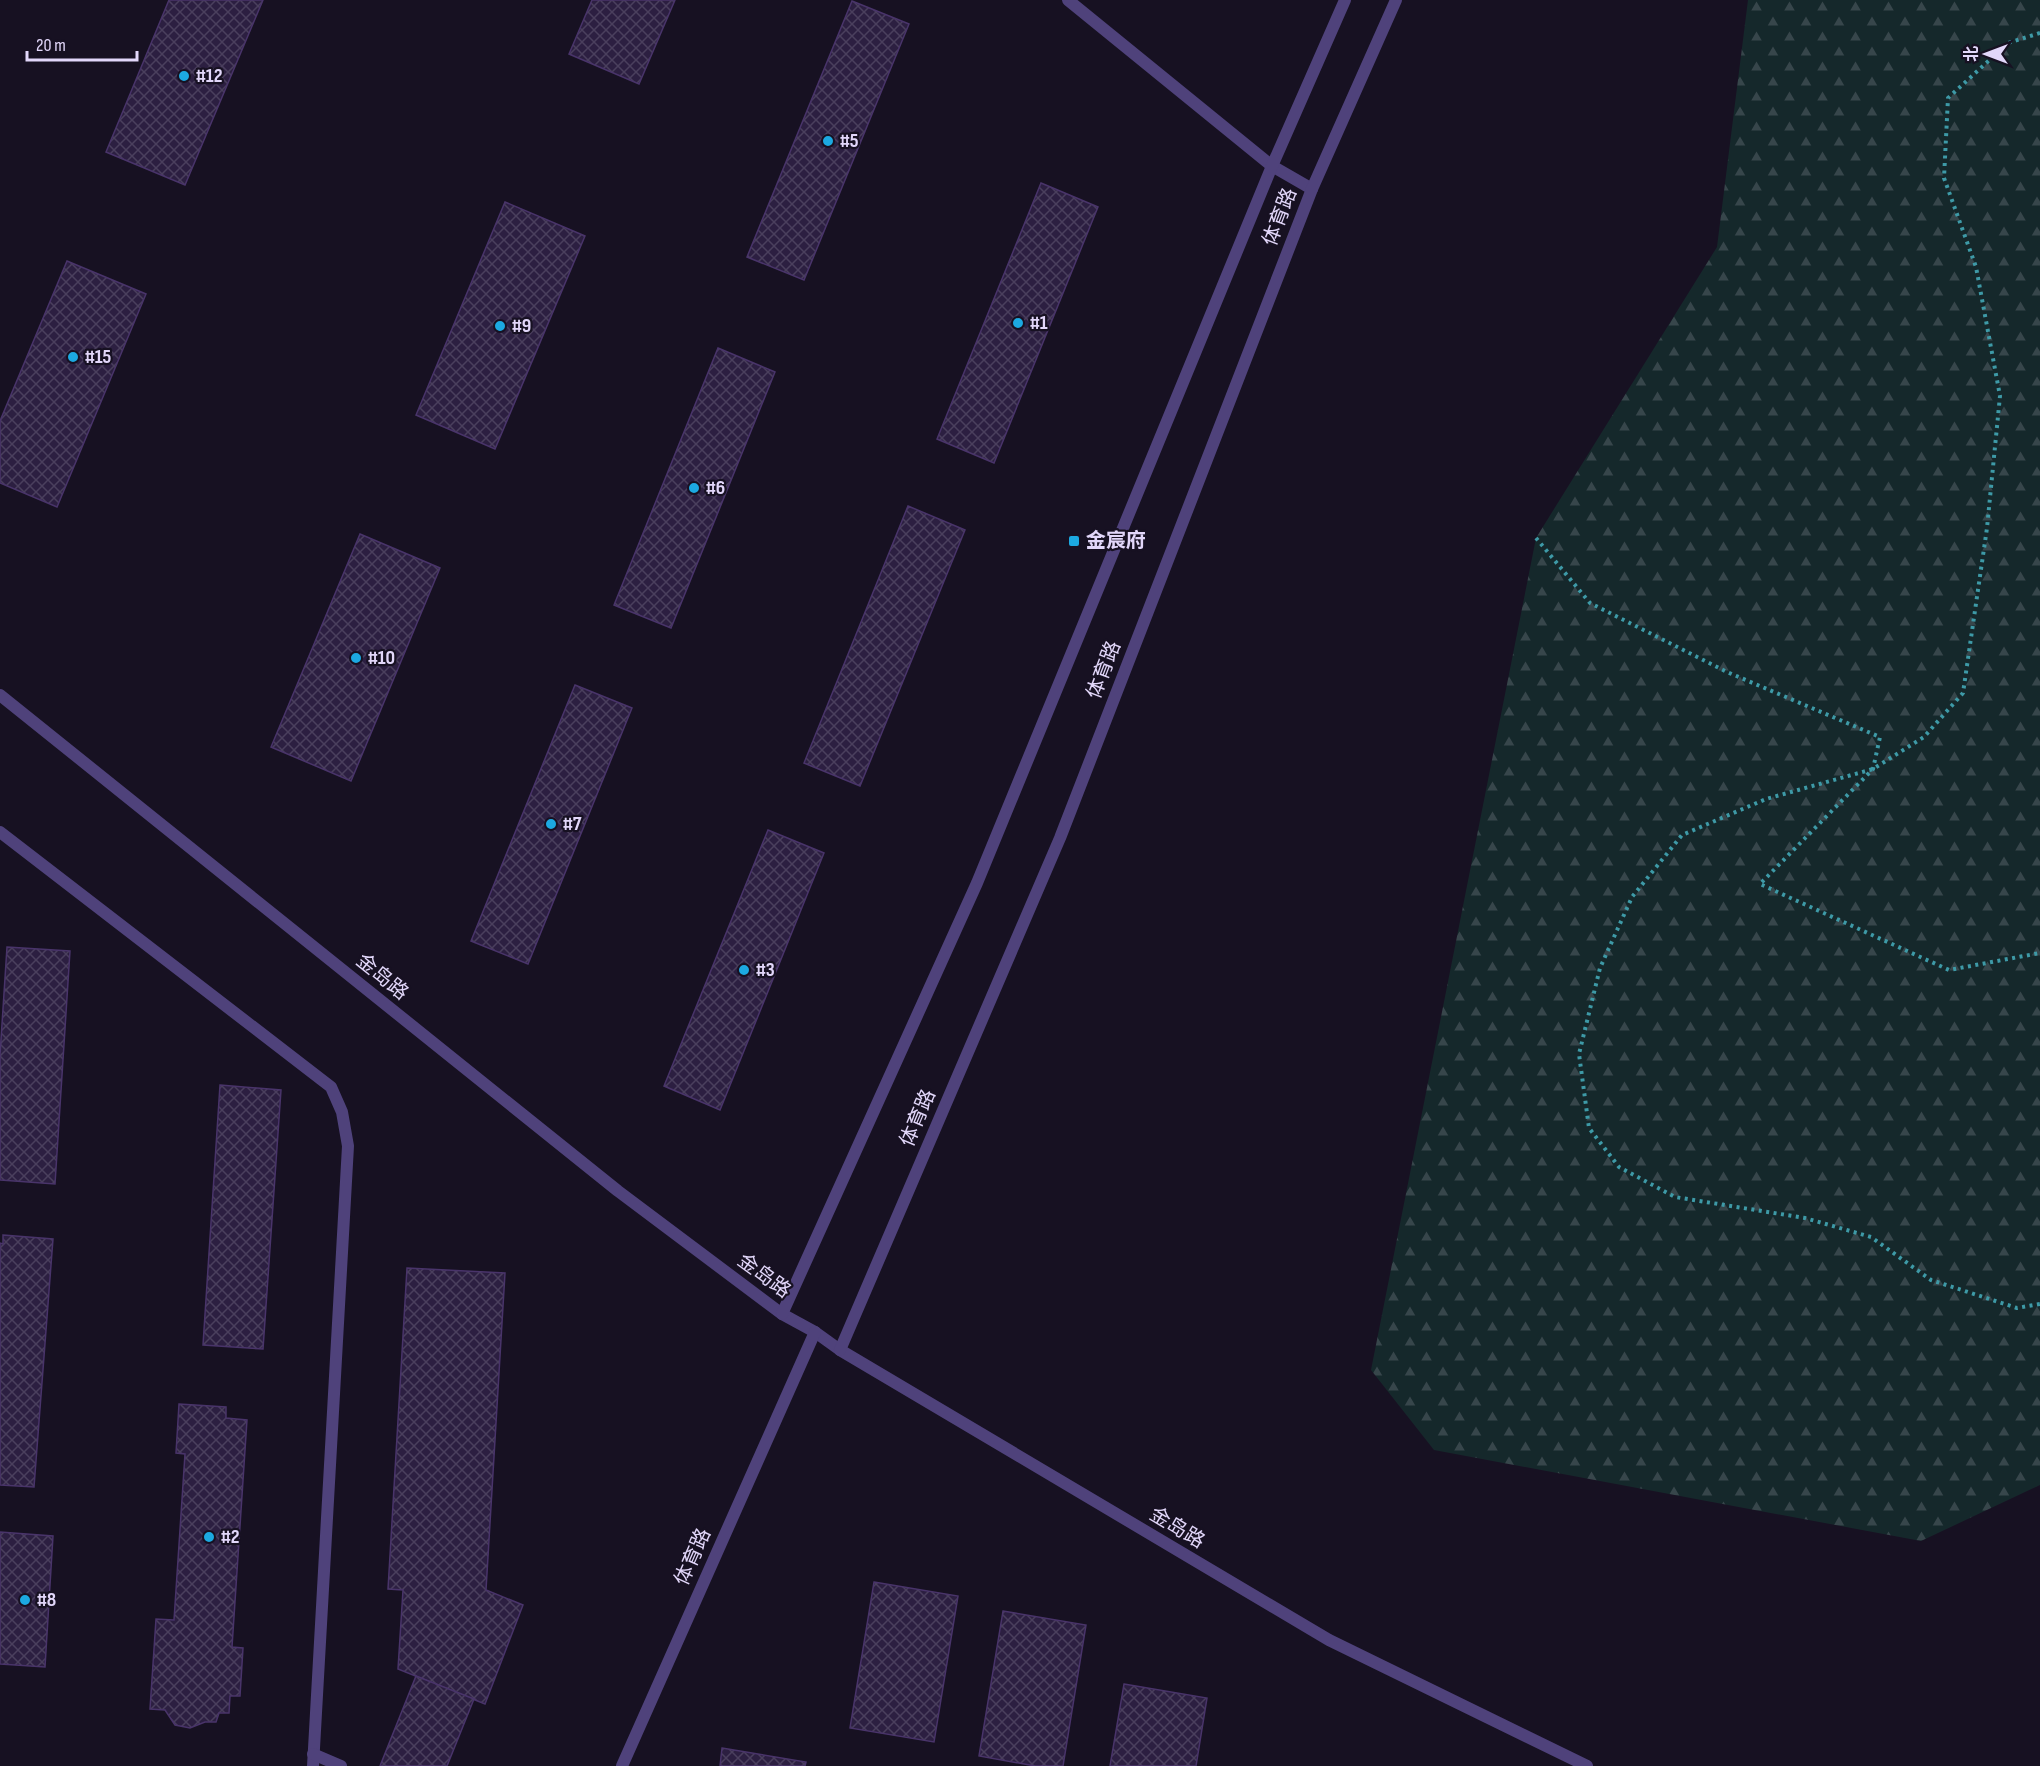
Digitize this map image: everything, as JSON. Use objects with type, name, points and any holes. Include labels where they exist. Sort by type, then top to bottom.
[{"type":"street","points":[[1068,0],[1272,166],[1312,189]]},
{"type":"street","name":"体育路","points":[[782,1314],[977,884],[1272,166],[1345,0]]},
{"type":"street","name":"体育路","points":[[840,1350],[1060,838],[1312,189],[1396,0]]},
{"type":"street","name":"金岛路","points":[[0,695],[609,1184],[782,1314],[1329,1640],[1587,1766]]},
{"type":"street","points":[[0,832],[331,1087],[342,1112],[348,1146],[313,1760],[341,1766]]},
{"type":"street","name":"体育路","points":[[622,1766],[815,1332]]},
{"type":"path","points":[[2040,33],[2008,43],[1948,98],[1944,178],[1976,267],[2000,396],[1987,528],[1963,693],[1924,737],[1873,769],[1760,885],[1949,970],[2040,952]]},
{"type":"path","points":[[1536,538],[1590,603],[1727,672],[1880,737],[1873,769]]},
{"type":"path","points":[[1873,769],[1766,799],[1682,835],[1632,897],[1600,968],[1580,1054],[1589,1128],[1618,1167],[1675,1197],[1805,1218],[1871,1237],[1931,1280],[2017,1308],[2040,1304]]},
{"type":"green space","points":[[1748,0],[2040,0],[2040,1485],[1921,1541],[1434,1450],[1371,1370],[1536,538],[1717,247]]},
{"type":"building","name":"#12","points":[[169,0],[263,0],[185,185],[106,152]]},
{"type":"building","points":[[592,0],[675,0],[639,84],[569,54]]},
{"type":"building","name":"#5","points":[[852,1],[909,24],[804,280],[747,257]]},
{"type":"building","name":"#1","points":[[1041,183],[1098,207],[994,463],[937,439]]},
{"type":"building","name":"#9","points":[[505,202],[585,236],[495,449],[416,415]]},
{"type":"building","name":"#15","points":[[67,261],[146,294],[57,507],[0,483],[0,421]]},
{"type":"building","name":"#6","points":[[718,348],[775,372],[671,628],[614,605]]},
{"type":"building","points":[[908,506],[965,530],[860,786],[804,763]]},
{"type":"building","name":"#10","points":[[360,534],[440,568],[351,781],[271,747]]},
{"type":"building","name":"#7","points":[[575,685],[632,708],[528,964],[471,941]]},
{"type":"building","name":"#3","points":[[768,830],[824,853],[720,1110],[664,1086]]},
{"type":"building","points":[[7,947],[70,951],[55,1184],[0,1180],[0,1055]]},
{"type":"building","points":[[220,1085],[281,1090],[263,1349],[203,1345]]},
{"type":"building","points":[[3,1235],[53,1239],[34,1487],[0,1485],[0,1243],[3,1244]]},
{"type":"building","points":[[407,1268],[505,1273],[486,1590],[523,1605],[485,1704],[398,1669],[403,1590],[388,1589]]},
{"type":"building","name":"#2","points":[[179,1404],[226,1407],[226,1418],[247,1420],[232,1647],[243,1648],[240,1696],[230,1696],[229,1713],[219,1713],[216,1722],[205,1722],[190,1728],[175,1725],[165,1710],[150,1709],[156,1619],[174,1620],[185,1454],[176,1453]]},
{"type":"building","name":"#8","points":[[0,1532],[53,1536],[45,1667],[0,1664]]},
{"type":"building","points":[[874,1582],[958,1596],[934,1742],[850,1728]]},
{"type":"building","points":[[1003,1611],[1086,1625],[1063,1766],[1035,1766],[979,1756]]},
{"type":"building","points":[[416,1676],[474,1699],[447,1766],[380,1766]]},
{"type":"building","points":[[1124,1684],[1207,1698],[1196,1766],[1110,1766]]},
{"type":"building","points":[[722,1748],[806,1762],[805,1766],[720,1766]]},
{"type":"place","name":"#12","points":[[184,76]]},
{"type":"place","name":"#5","points":[[828,141]]},
{"type":"place","name":"#1","points":[[1018,323]]},
{"type":"place","name":"#9","points":[[500,326]]},
{"type":"place","name":"#15","points":[[73,357]]},
{"type":"place","name":"#6","points":[[694,488]]},
{"type":"place","name":"金宸府","points":[[1074,541]]},
{"type":"place","name":"#10","points":[[356,658]]},
{"type":"place","name":"#7","points":[[551,824]]},
{"type":"place","name":"#3","points":[[744,970]]},
{"type":"place","name":"#2","points":[[209,1537]]},
{"type":"place","name":"#8","points":[[25,1600]]}]
